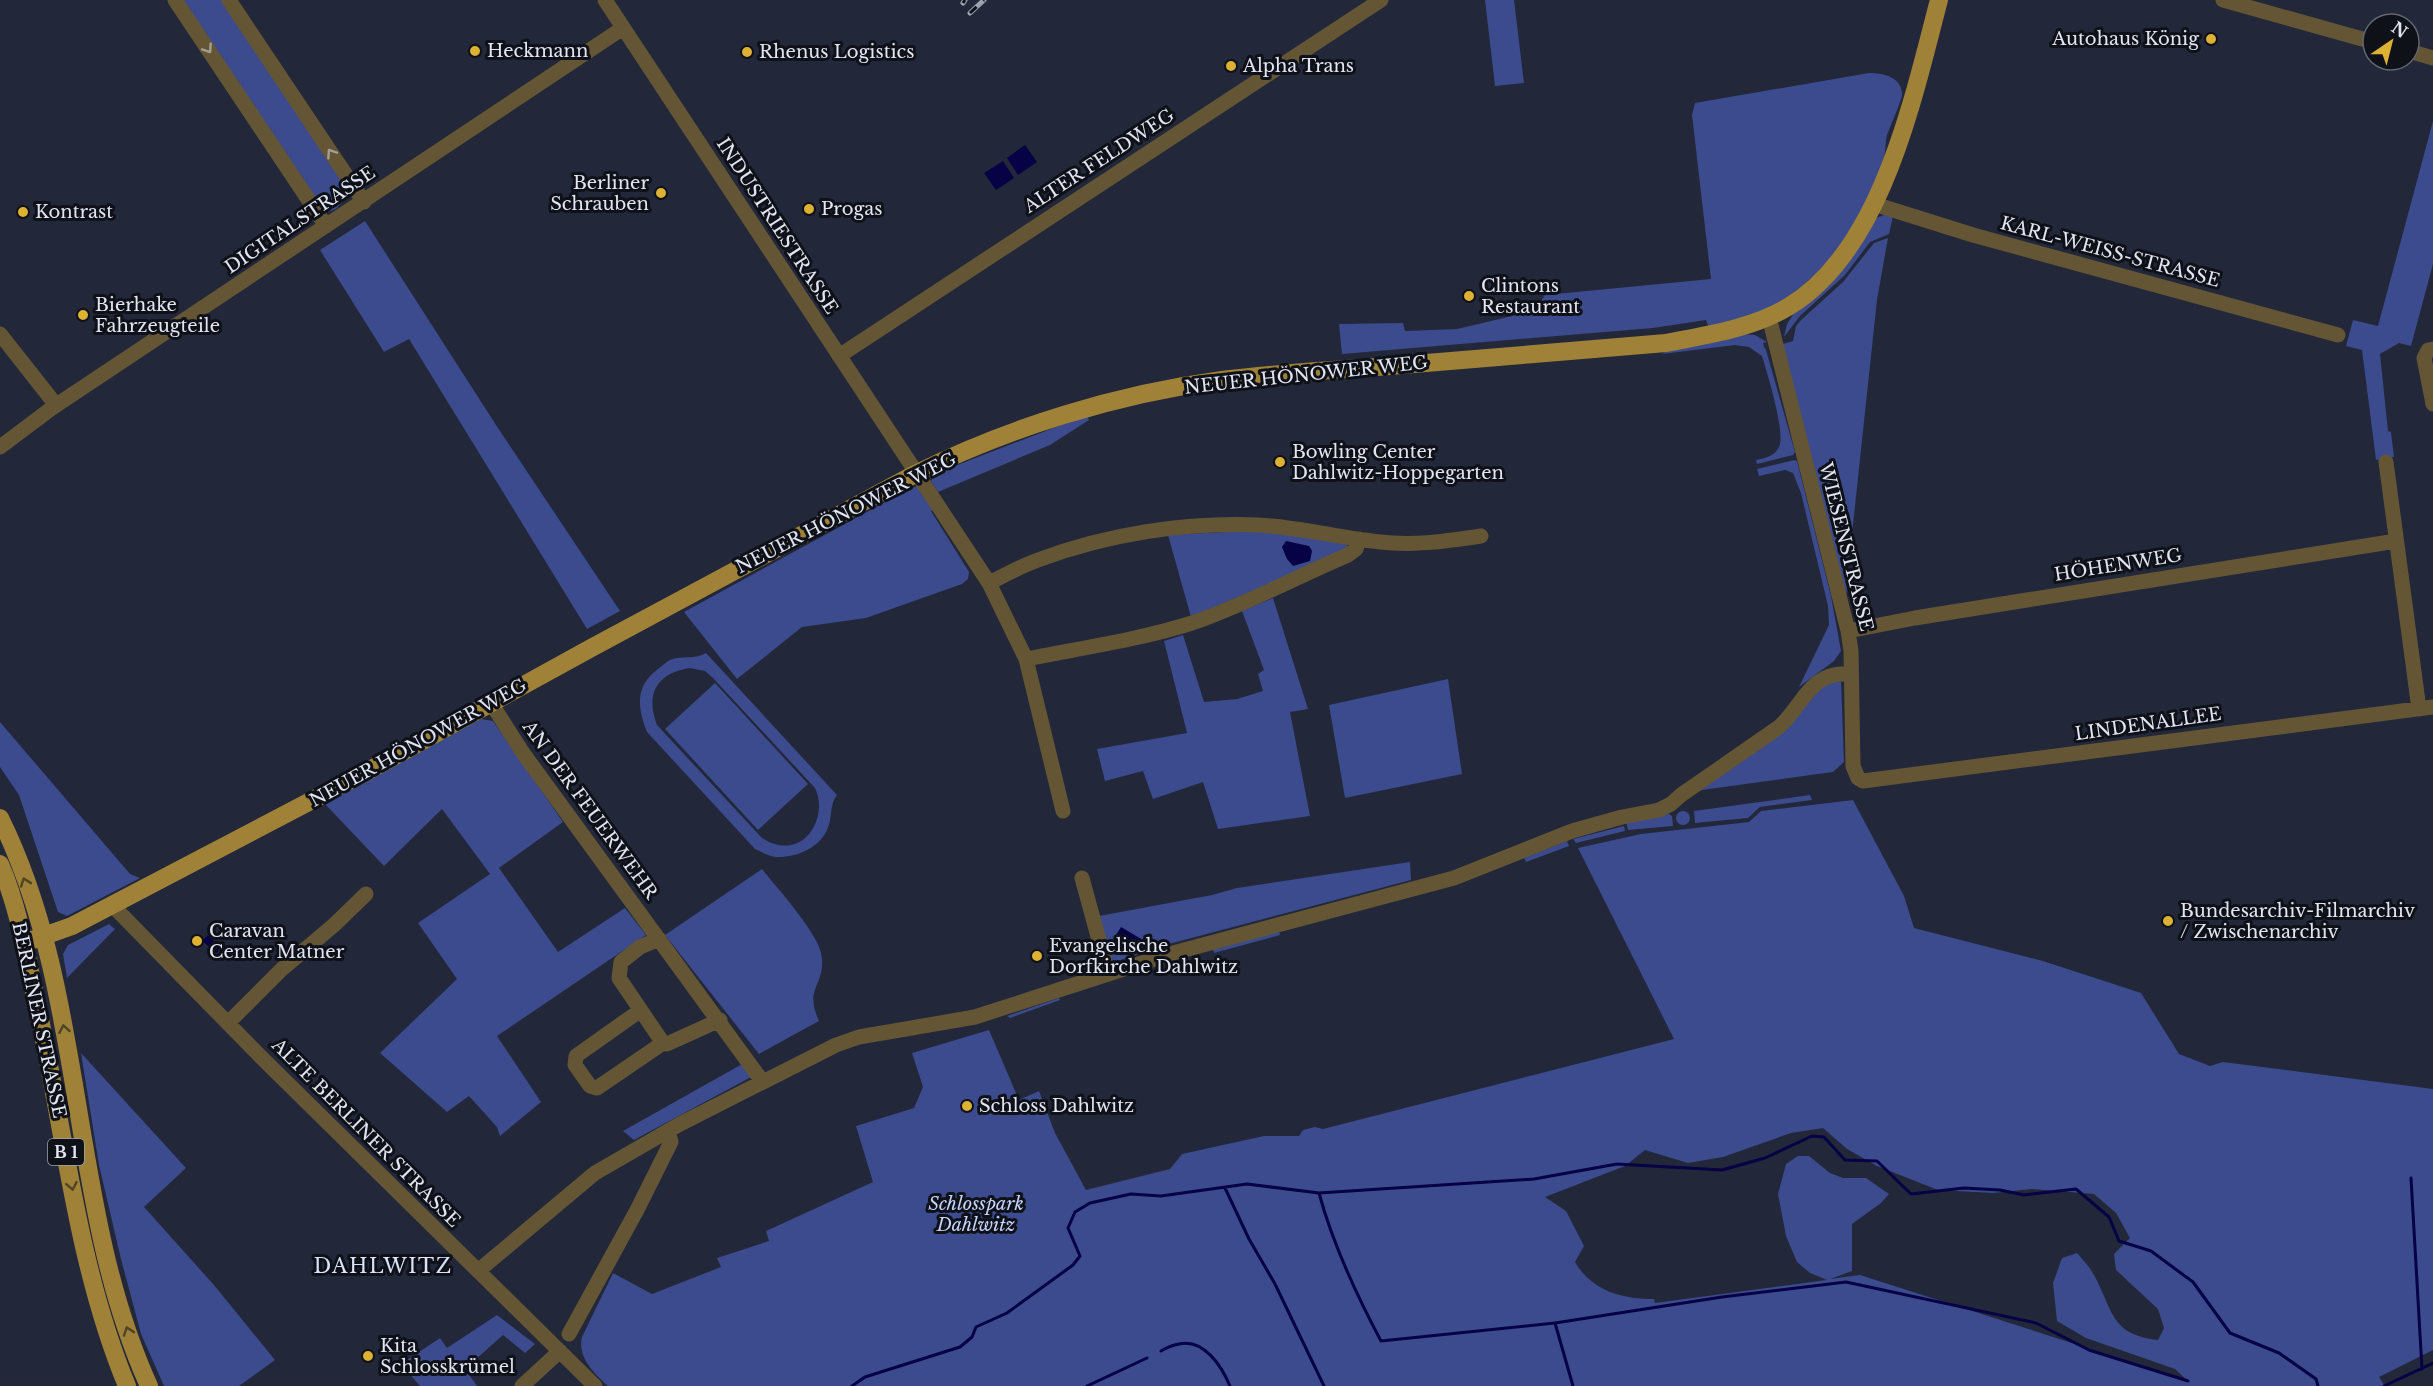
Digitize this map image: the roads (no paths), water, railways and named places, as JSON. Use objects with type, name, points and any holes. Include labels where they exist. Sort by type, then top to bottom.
[{"type":"main road","name":"NEUER HÖNOWER WEG","points":[[24,943],[72,926],[366,772],[915,474],[945,459],[1078,410],[1159,390],[1234,379],[1666,343],[1715,334],[1769,317],[1789,306],[1826,274],[1857,234],[1874,204],[1905,126],[1939,0]]},
{"type":"main road","name":"BERLINER STRASSE","points":[[0,818],[19,863],[43,937],[64,1027],[104,1249],[121,1311],[149,1386]]},
{"type":"main road","name":"BERLINER STRASSE","points":[[0,864],[24,943],[83,1241],[101,1313],[127,1386]]},
{"type":"street","points":[[175,0],[326,226]]},
{"type":"street","points":[[229,0],[364,202]]},
{"type":"street","name":"INDUSTRIESTRASSE","points":[[605,0],[915,474],[989,583],[1026,659],[1063,811]]},
{"type":"street","name":"ALTER FELDWEG","points":[[839,356],[1382,0]]},
{"type":"street","points":[[2223,0],[2361,39]]},
{"type":"street","name":"DIGITALSTRASSE","points":[[0,447],[57,405],[623,28]]},
{"type":"street","name":"KARL-WEISS-STRASSE","points":[[1874,204],[1973,235],[2338,335]]},
{"type":"street","name":"WIESENSTRASSE","points":[[1769,317],[1848,631],[1853,766],[1857,778],[1869,782]]},
{"type":"street","points":[[0,334],[57,405]]},
{"type":"street","points":[[2433,349],[2428,350],[2424,358],[2433,404]]},
{"type":"street","points":[[2386,462],[2396,542],[2426,708]]},
{"type":"street","points":[[989,583],[1036,561],[1071,549],[1114,538],[1181,528],[1259,525],[1359,539],[1413,543],[1480,536]]},
{"type":"street","points":[[1026,659],[1111,643],[1190,623],[1221,612],[1348,555],[1356,549],[1359,539]]},
{"type":"street","name":"HÖHENWEG","points":[[1848,631],[1915,618],[2396,542]]},
{"type":"street","points":[[478,1271],[595,1173],[762,1081],[836,1045],[859,1037],[975,1017],[1108,973],[1250,932],[1454,878],[1572,831],[1622,817],[1659,810],[1671,804],[1779,727],[1791,716],[1813,685],[1833,673],[1851,674]]},
{"type":"street","name":"AN DER FEUERWEHR","points":[[490,704],[762,1081]]},
{"type":"street","name":"LINDENALLEE","points":[[1869,782],[2426,708]]},
{"type":"street","points":[[1083,878],[1108,973]]},
{"type":"street","points":[[228,1023],[282,969],[327,932],[366,894]]},
{"type":"street","name":"ALTE BERLINER STRASSE","points":[[112,905],[595,1386]]},
{"type":"street","points":[[658,939],[640,947],[621,962],[619,978],[663,1043]]},
{"type":"street","points":[[641,1010],[576,1056],[575,1065],[590,1086],[597,1088],[663,1043],[668,1044],[720,1020]]},
{"type":"street","points":[[569,1334],[671,1142],[668,1131]]},
{"type":"street","points":[[522,1386],[560,1351]]},
{"type":"waterway","points":[[852,1386],[865,1377],[960,1347],[972,1337],[976,1327],[1007,1313],[1073,1265],[1080,1256],[1068,1228],[1075,1212],[1090,1203],[1131,1194],[1161,1196],[1247,1184],[1319,1193],[1534,1179],[1617,1164],[1722,1170],[1765,1158],[1812,1136],[1824,1137],[1845,1160],[1877,1161],[1911,1194],[1964,1188],[2000,1190],[2024,1195],[2076,1189],[2109,1217],[2119,1241],[2151,1251],[2193,1282],[2230,1333],[2279,1353],[2316,1379],[2318,1386]]},
{"type":"waterway","points":[[2411,1178],[2422,1369]]},
{"type":"waterway","points":[[1225,1188],[1324,1386]]},
{"type":"waterway","points":[[1319,1193],[1346,1269],[1381,1341],[1555,1323],[1722,1297],[1846,1282],[2036,1323],[2089,1350],[2188,1381]]},
{"type":"waterway","points":[[1555,1323],[1573,1386]]},
{"type":"waterway","points":[[1161,1351],[1179,1344],[1196,1345],[1217,1363],[1230,1386]]},
{"type":"waterway","points":[[1087,1386],[1147,1358]]},
{"type":"waterway","points":[[2384,1386],[2433,1363]]},
{"type":"railway","points":[[970,13],[984,0]]},
{"type":"place","name":"Autohaus König","points":[[2211,39]]},
{"type":"place","name":"Heckmann","points":[[475,51]]},
{"type":"place","name":"Rhenus Logistics","points":[[747,52]]},
{"type":"place","name":"Alpha Trans","points":[[1231,66]]},
{"type":"place","name":"Berliner Schrauben","points":[[661,193]]},
{"type":"place","name":"Progas","points":[[809,209]]},
{"type":"place","name":"Kontrast","points":[[23,212]]},
{"type":"place","name":"Clintons Restaurant","points":[[1469,296]]},
{"type":"place","name":"Bierhake Fahrzeugteile","points":[[83,315]]},
{"type":"place","name":"Bowling Center Dahlwitz-Hoppegarten","points":[[1280,462]]},
{"type":"place","name":"Bundesarchiv-Filmarchiv / Zwischenarchiv","points":[[2168,921]]},
{"type":"place","name":"Caravan Center Matner","points":[[197,941]]},
{"type":"place","name":"Evangelische Dorfkirche Dahlwitz","points":[[1037,956]]},
{"type":"place","name":"Schloss Dahlwitz","points":[[967,1106]]},
{"type":"place","name":"Kita Schlosskrümel","points":[[368,1356]]},
{"type":"district","name":"DAHLWITZ","points":[[383,1266]]},
{"type":"park label","name":"Schlosspark Dahlwitz","points":[[976,1214]]}]
